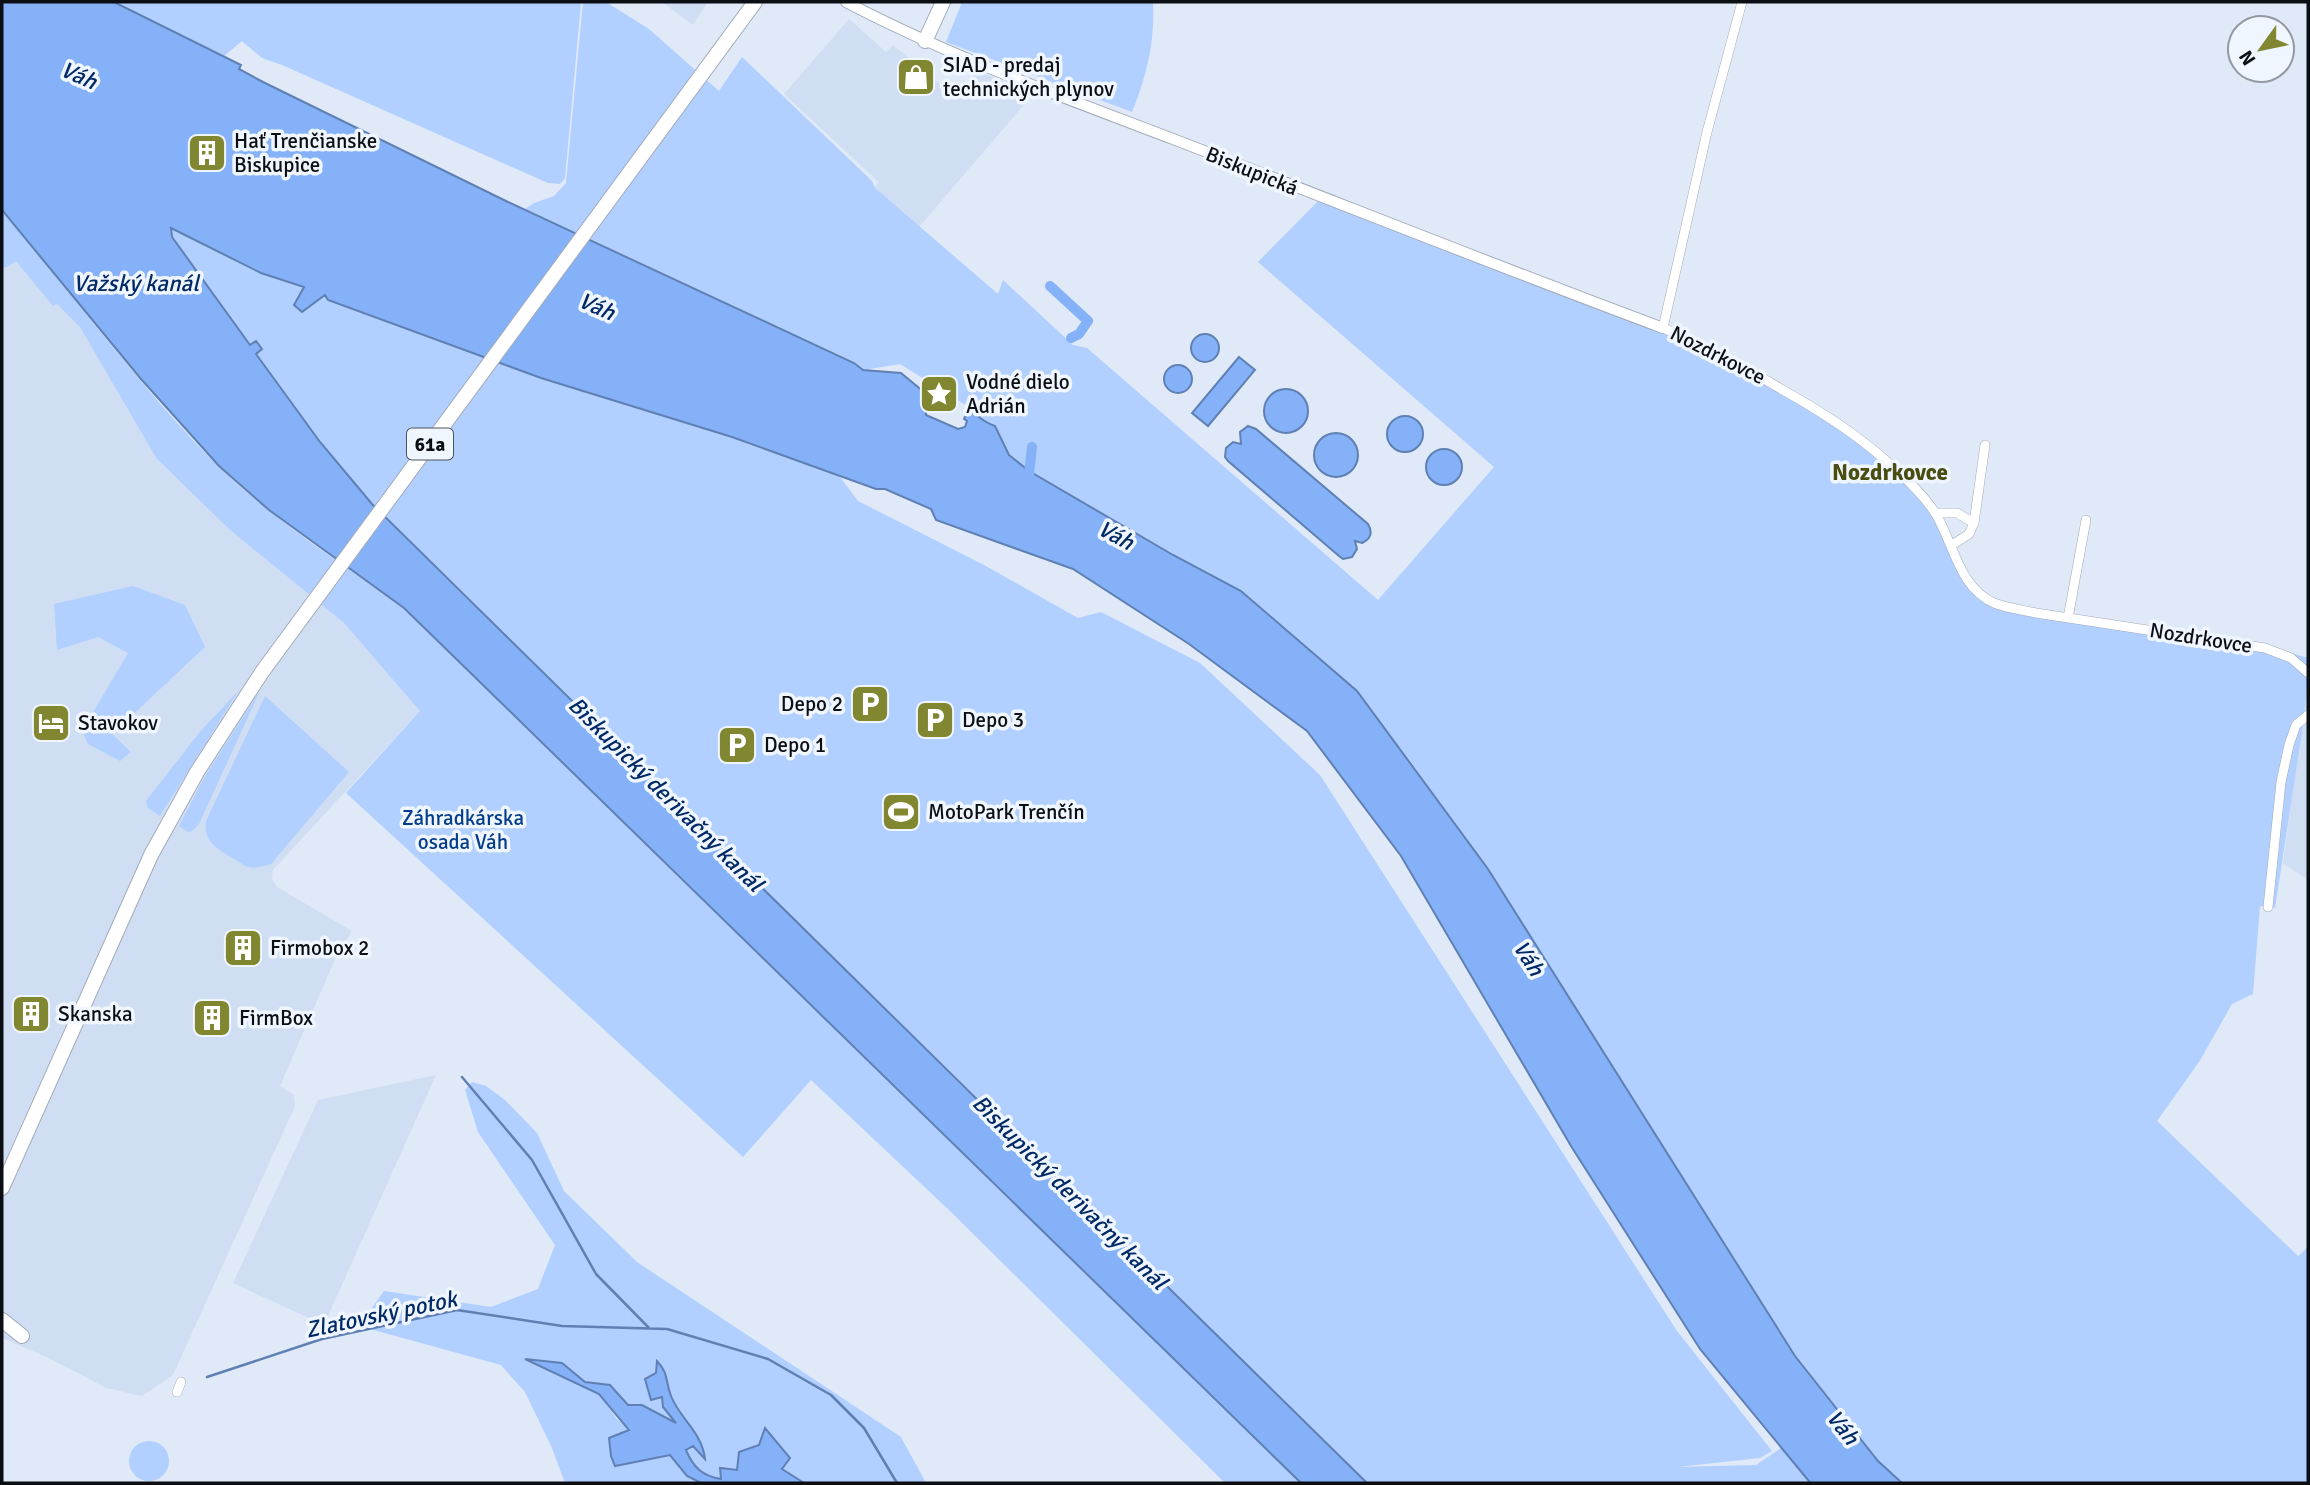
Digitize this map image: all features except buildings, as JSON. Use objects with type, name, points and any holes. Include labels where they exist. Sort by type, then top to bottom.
[{"type":"main road","name":"61a","points":[[2,1188],[151,855],[203,762],[262,672],[710,65],[745,2]]},
{"type":"main road","name":"61a","points":[[560,268],[596,205],[755,2]]},
{"type":"main road","points":[[725,41],[764,2]]},
{"type":"main road","points":[[925,41],[943,2]]},
{"type":"main road","points":[[2,1320],[22,1336],[2,1332]]},
{"type":"street","name":"Biskupická","points":[[846,2],[925,41],[1097,112],[1663,328]]},
{"type":"street","name":"Nozdrkovce","points":[[1742,2],[1707,132],[1663,328],[1740,364],[1833,420],[1882,457],[1906,479],[1935,513],[1968,583],[1984,598],[2006,607],[2265,648],[2291,658],[2308,673]]},
{"type":"street","points":[[1952,545],[1969,534],[1974,523],[1984,444]]},
{"type":"street","points":[[1935,513],[1957,513],[1974,523]]},
{"type":"street","points":[[2068,618],[2086,520]]},
{"type":"street","points":[[2268,907],[2281,782],[2296,725],[2308,715]]},
{"type":"shaded area","points":[[662,2],[708,2],[693,25]]},
{"type":"shaded area","points":[[849,19],[886,52],[893,45],[954,96],[977,71],[1034,93],[919,227],[874,188],[879,182],[784,94]]},
{"type":"shaded area","points":[[32,245],[141,379],[157,459],[230,530],[344,623],[420,711],[273,870],[272,879],[277,887],[352,931],[336,957],[280,1086],[294,1095],[295,1106],[173,1375],[142,1396],[106,1388],[49,1358],[2,1338],[2,267],[7,267]]},
{"type":"shaded area","points":[[2308,680],[2308,880],[2283,863]]},
{"type":"shaded area","points":[[436,1075],[324,1325],[233,1283],[318,1100]]},
{"type":"green space","points":[[114,2],[581,2],[565,178],[560,184],[548,183],[262,58],[242,41],[224,56]]},
{"type":"green space","points":[[583,2],[606,2],[649,29],[719,91],[742,57],[872,181],[875,188],[998,294],[1003,280],[1073,345],[1087,348],[1378,600],[1494,467],[1258,262],[1324,195],[1663,328],[1804,400],[1865,444],[1947,528],[1960,567],[1980,594],[2031,613],[2267,646],[2308,658],[2302,732],[2275,908],[2260,906],[2253,994],[2232,1004],[2199,1062],[2157,1121],[2298,1256],[2308,1247],[2308,1483],[1902,1483],[1878,1461],[1795,1356],[1488,869],[1357,691],[1241,591],[1173,555],[1029,471],[1009,455],[995,426],[900,364],[863,370],[854,362],[525,209],[554,196],[566,183]]},
{"type":"green space","points":[[962,2],[1153,2],[1149,58],[1132,112],[946,42]]},
{"type":"green space","name":"Záhradkárska osada Váh","points":[[2,210],[161,405],[218,466],[284,523],[404,608],[1301,1483],[1225,1483],[950,1211],[811,1080],[743,1157],[346,793],[420,711],[344,623],[230,530],[157,459],[80,327],[57,304],[53,306],[16,261],[2,267]]},
{"type":"green space","points":[[171,228],[261,273],[305,287],[299,300],[306,307],[325,295],[837,473],[858,501],[984,565],[1078,618],[1101,612],[1200,663],[1320,775],[1677,1331],[1772,1451],[1760,1458],[1677,1467],[1756,1465],[1781,1448],[1811,1483],[1367,1483],[372,504],[320,442],[256,353],[261,349],[256,341],[250,345],[172,237]]},
{"type":"green space","points":[[133,586],[185,605],[205,647],[112,734],[131,752],[120,761],[88,744],[82,731],[128,653],[98,637],[57,650],[54,604]]},
{"type":"green space","points":[[239,690],[160,816],[148,808],[146,801],[199,733]]},
{"type":"green space","points":[[260,691],[199,824],[188,832],[179,826],[205,776]]},
{"type":"green space","points":[[265,696],[349,772],[271,864],[251,868],[222,852],[209,840],[206,821]]},
{"type":"green space","points":[[472,1082],[486,1086],[505,1100],[537,1133],[564,1191],[637,1262],[901,1437],[926,1483],[804,1483],[782,1469],[759,1445],[737,1471],[720,1469],[721,1479],[714,1478],[699,1470],[685,1450],[693,1446],[704,1457],[700,1441],[676,1406],[666,1375],[657,1362],[651,1400],[662,1397],[678,1425],[642,1405],[628,1405],[610,1385],[585,1382],[562,1363],[527,1360],[599,1394],[617,1419],[630,1430],[615,1466],[670,1455],[687,1476],[701,1483],[565,1483],[552,1448],[525,1392],[501,1365],[359,1326],[384,1291],[491,1307],[538,1289],[555,1245],[478,1132],[465,1090]]},
{"type":"green space","points":[[149,1441],[163,1447],[169,1461],[163,1475],[149,1481],[135,1475],[129,1461],[135,1447]]},
{"type":"water","points":[[2,2],[114,2],[241,65],[239,69],[263,82],[508,202],[854,363],[863,370],[901,373],[924,392],[926,415],[958,429],[965,427],[967,421],[964,419],[968,410],[972,412],[995,426],[1009,455],[1029,471],[1173,555],[1241,591],[1357,691],[1488,869],[1795,1356],[1878,1461],[1902,1483],[1811,1483],[1808,1480],[1700,1349],[1571,1146],[1401,856],[1307,731],[1189,644],[1073,569],[936,520],[931,509],[885,489],[876,489],[732,437],[541,378],[328,300],[325,295],[302,312],[294,305],[304,287],[261,273],[171,228],[172,237],[250,345],[256,341],[262,349],[256,354],[320,442],[372,504],[1367,1483],[1301,1483],[404,608],[269,510],[219,466],[141,379],[2,210]]},
{"type":"water","points":[[1205,334],[1215,338],[1219,348],[1215,358],[1205,362],[1195,358],[1191,348],[1195,338]]},
{"type":"water","points":[[1239,357],[1255,370],[1208,426],[1192,413]]},
{"type":"water","points":[[1178,365],[1188,369],[1192,379],[1188,389],[1178,393],[1168,389],[1164,379],[1168,369]]},
{"type":"water","points":[[1286,389],[1295,390],[1302,395],[1307,402],[1307,420],[1302,427],[1295,432],[1286,433],[1277,432],[1270,427],[1265,420],[1264,411],[1265,402],[1270,395],[1277,390]]},
{"type":"water","points":[[1405,416],[1418,421],[1423,434],[1418,447],[1405,452],[1392,447],[1387,434],[1392,421]]},
{"type":"water","points":[[1248,426],[1256,429],[1368,524],[1370,535],[1362,543],[1355,541],[1357,549],[1352,557],[1343,559],[1339,556],[1228,461],[1225,457],[1226,448],[1233,442],[1241,444],[1240,432]]},
{"type":"water","points":[[1336,433],[1345,434],[1352,439],[1357,446],[1357,464],[1352,471],[1345,476],[1336,477],[1327,476],[1320,471],[1315,464],[1314,455],[1315,446],[1320,439],[1327,434]]},
{"type":"water","points":[[1444,449],[1457,454],[1462,467],[1457,480],[1444,485],[1431,480],[1426,467],[1431,454]]},
{"type":"water","points":[[525,1359],[562,1363],[585,1382],[610,1385],[628,1405],[642,1405],[676,1423],[663,1407],[662,1397],[651,1400],[645,1379],[656,1373],[657,1361],[665,1374],[675,1404],[700,1441],[705,1459],[693,1446],[686,1450],[699,1470],[708,1476],[721,1479],[720,1468],[737,1470],[739,1452],[759,1445],[765,1428],[790,1458],[782,1469],[804,1483],[701,1483],[687,1476],[670,1455],[615,1466],[609,1438],[629,1430],[599,1394]]},
{"type":"waterway","points":[[1050,286],[1088,321],[1079,334],[1071,338]]},
{"type":"waterway","points":[[1028,483],[1032,447]]},
{"type":"waterway","name":"Zlatovský potok","points":[[462,1077],[532,1160],[596,1274],[649,1328]]},
{"type":"waterway","name":"Zlatovský potok","points":[[207,1377],[322,1339],[457,1310],[562,1326],[667,1329],[768,1359],[831,1395],[864,1428],[897,1483]]},
{"type":"place","name":"SIAD - predaj technických plynov","points":[[916,77]]},
{"type":"place","name":"Hať Trenčianske Biskupice","points":[[207,153]]},
{"type":"place","name":"Vodné dielo Adrián","points":[[939,394]]},
{"type":"place","name":"Depo 2","points":[[870,704]]},
{"type":"place","name":"Depo 3","points":[[935,720]]},
{"type":"place","name":"Stavokov","points":[[51,723]]},
{"type":"place","name":"Depo 1","points":[[737,745]]},
{"type":"place","name":"MotoPark Trenčín","points":[[901,812]]},
{"type":"place","name":"Firmobox 2","points":[[243,948]]},
{"type":"place","name":"Skanska","points":[[31,1014]]},
{"type":"place","name":"FirmBox","points":[[212,1018]]},
{"type":"district","name":"Nozdrkovce","points":[[1890,472]]},
{"type":"water label","name":"Váh","points":[[79,75]]},
{"type":"water label","name":"Važský kanál","points":[[136,283]]},
{"type":"water label","name":"Váh","points":[[597,306]]},
{"type":"water label","name":"Váh","points":[[1116,535]]},
{"type":"water label","name":"Biskupický derivačný kanál","points":[[666,794]]},
{"type":"water label","name":"Váh","points":[[1529,958]]},
{"type":"water label","name":"Biskupický derivačný kanál","points":[[1070,1192]]},
{"type":"water label","name":"Váh","points":[[1843,1427]]}]
